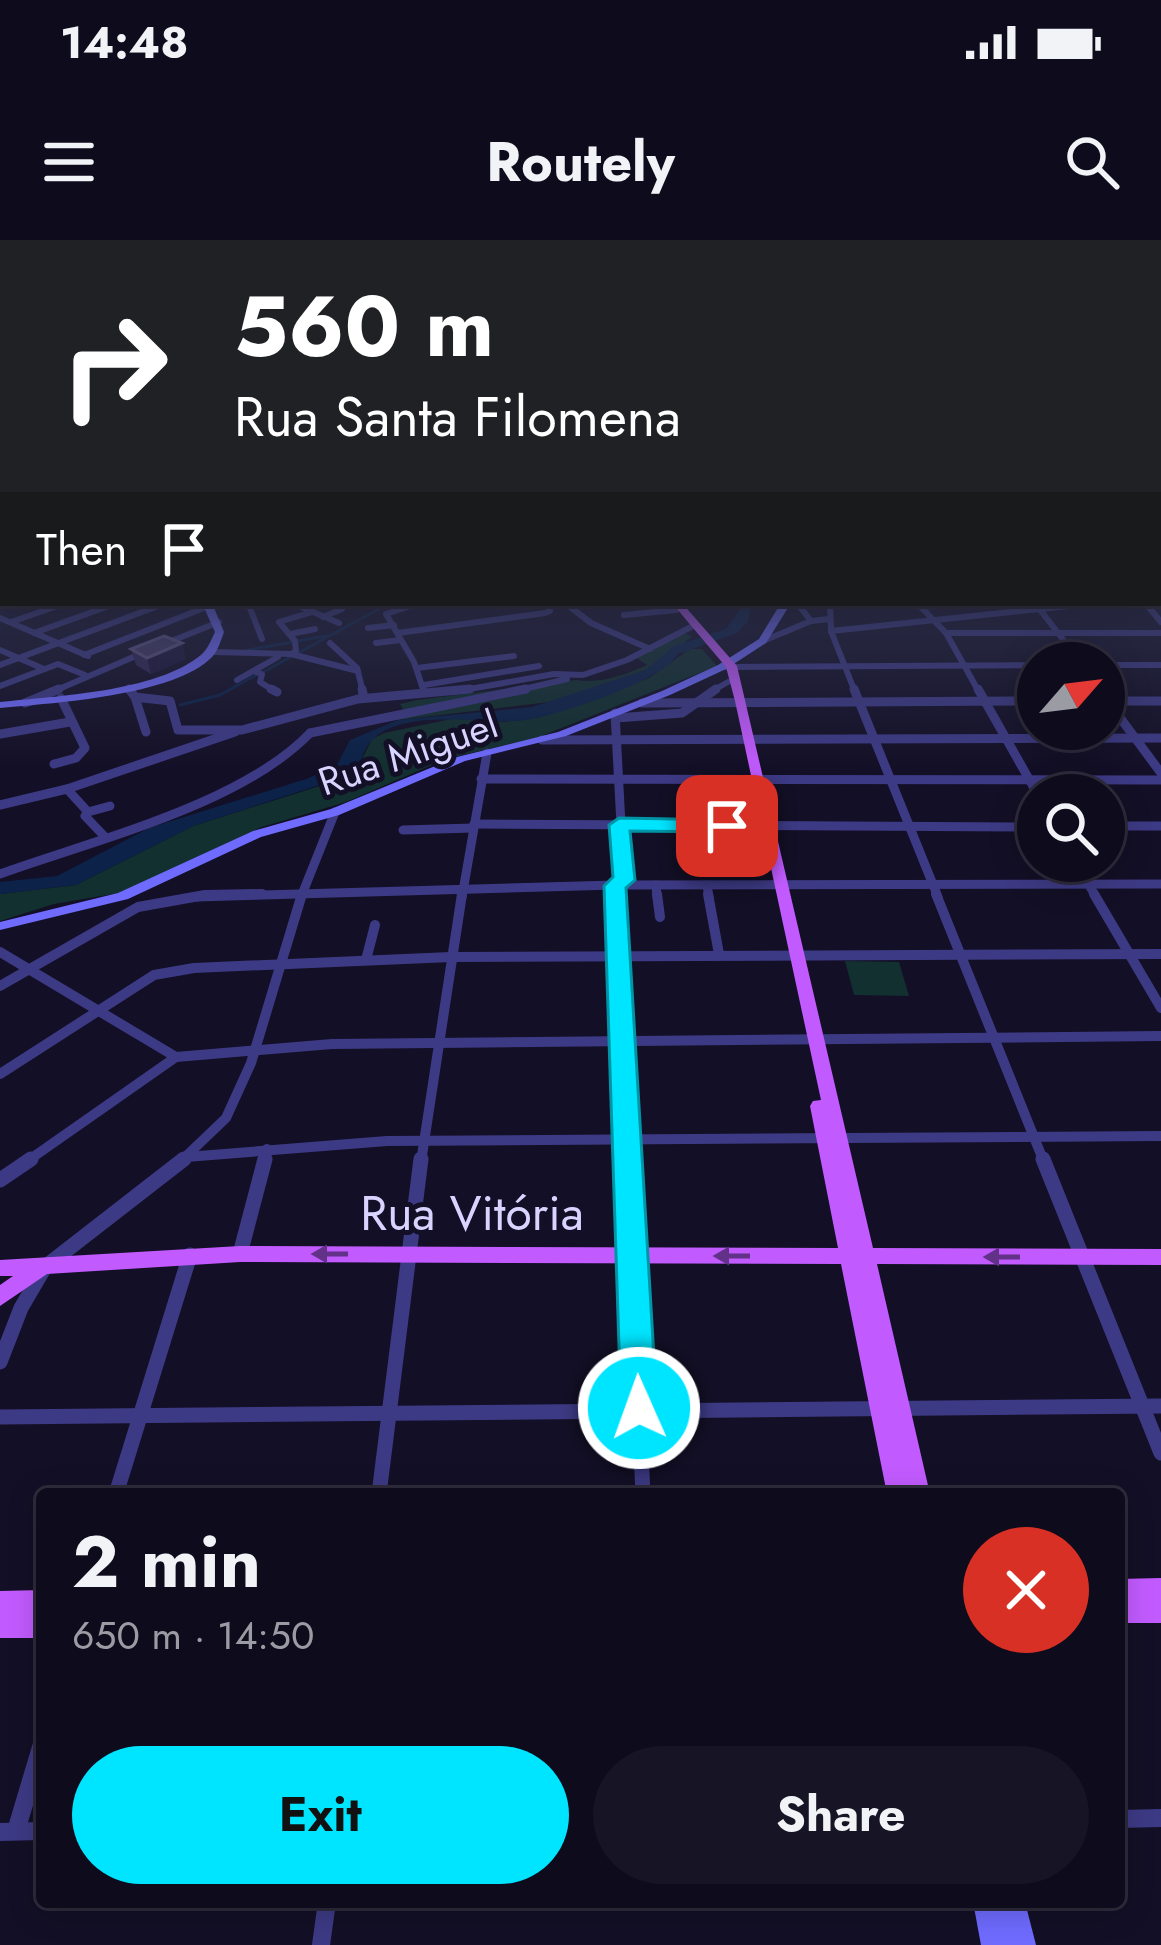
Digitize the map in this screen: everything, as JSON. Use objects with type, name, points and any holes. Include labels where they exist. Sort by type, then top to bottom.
[{"type":"main road","points":[[27,700],[132,693],[176,675],[212,652],[222,632],[207,612]]},
{"type":"main road","points":[[679,612],[714,652],[737,701],[865,1303],[889,1406],[916,1488]]},
{"type":"main road","points":[[763,641],[780,612]]},
{"type":"main road","points":[[0,704],[156,677],[205,652],[215,624]]},
{"type":"main road","name":"Rua Miguel","points":[[0,926],[152,895],[257,834],[334,812],[429,770],[542,740],[642,703],[694,694],[714,652],[763,641]]},
{"type":"main road","name":"Rua Vitória","points":[[5,1264],[42,1268],[240,1254],[1161,1257]]},
{"type":"main road","points":[[0,1297],[42,1268]]},
{"type":"main road","points":[[889,1406],[898,1488]]},
{"type":"main road","points":[[1125,1592],[1161,1591]]},
{"type":"main road","points":[[0,1604],[36,1604]]},
{"type":"main road","points":[[1125,1610],[1161,1610]]},
{"type":"main road","points":[[0,1625],[36,1624]]},
{"type":"main road","points":[[987,1908],[996,1945]]},
{"type":"main road","points":[[1012,1908],[1021,1945]]},
{"type":"street","points":[[11,622],[41,612]]},
{"type":"street","points":[[34,634],[94,612]]},
{"type":"street","points":[[0,665],[143,612]]},
{"type":"street","points":[[84,655],[187,612]]},
{"type":"street","points":[[251,612],[262,639]]},
{"type":"street","points":[[322,617],[336,612]]},
{"type":"street","points":[[392,612],[387,613],[424,688]]},
{"type":"street","points":[[368,628],[395,629],[512,612]]},
{"type":"street","points":[[577,612],[650,649],[846,666],[1017,665]]},
{"type":"street","points":[[624,615],[643,612]]},
{"type":"street","points":[[804,612],[811,621]]},
{"type":"street","points":[[830,612],[830,625],[859,701],[1161,1453]]},
{"type":"street","points":[[926,612],[946,633],[1026,774]]},
{"type":"street","name":"Rua Miguel","points":[[763,641],[811,621],[830,625],[938,622],[1002,612]]},
{"type":"street","points":[[1040,612],[1064,642]]},
{"type":"street","points":[[237,680],[297,650],[279,622],[309,613],[339,623]]},
{"type":"street","points":[[0,618],[111,665]]},
{"type":"street","points":[[27,700],[215,624]]},
{"type":"street","points":[[292,638],[316,629]]},
{"type":"street","points":[[376,644],[395,629]]},
{"type":"street","points":[[946,633],[1161,633]]},
{"type":"street","points":[[330,643],[358,671],[361,699],[382,714]]},
{"type":"street","points":[[0,874],[228,791],[288,756],[310,733],[382,714],[489,698],[583,675],[650,649]]},
{"type":"street","points":[[0,650],[44,669]]},
{"type":"street","points":[[212,652],[290,654],[358,671]]},
{"type":"street","points":[[417,668],[514,656]]},
{"type":"street","points":[[0,686],[61,664],[85,675]]},
{"type":"street","points":[[1125,665],[1161,665]]},
{"type":"street","points":[[0,805],[67,789],[242,730],[361,699],[539,666]]},
{"type":"street","points":[[258,672],[259,681],[277,692]]},
{"type":"street","points":[[424,688],[452,692],[554,674],[583,675]]},
{"type":"street","points":[[132,693],[170,701],[178,730],[242,730]]},
{"type":"street","points":[[132,693],[146,732]]},
{"type":"street","points":[[643,1488],[617,955],[615,716],[670,717],[694,694],[737,701],[1017,700]]},
{"type":"street","points":[[54,764],[76,758],[85,748],[61,698]]},
{"type":"street","points":[[1125,700],[1161,701]]},
{"type":"street","points":[[298,718],[310,733]]},
{"type":"street","points":[[0,734],[70,722]]},
{"type":"street","points":[[1125,725],[1161,777]]},
{"type":"street","points":[[542,740],[1161,738]]},
{"type":"street","points":[[380,1488],[436,1042],[487,753]]},
{"type":"street","points":[[1125,778],[1161,777]]},
{"type":"street","points":[[482,779],[1017,780]]},
{"type":"street","points":[[67,789],[88,812]]},
{"type":"street","points":[[105,838],[85,816],[110,806]]},
{"type":"street","points":[[0,1362],[42,1268],[186,1157],[226,1118],[255,1048],[304,888],[334,812]]},
{"type":"street","points":[[403,830],[619,825],[1017,826]]},
{"type":"street","points":[[1125,826],[1161,826]]},
{"type":"street","points":[[619,883],[778,881]]},
{"type":"street","points":[[0,986],[152,895],[462,885],[1017,881]]},
{"type":"street","points":[[1087,882],[1161,1008]]},
{"type":"street","points":[[1125,882],[1161,882]]},
{"type":"street","points":[[656,885],[660,917]]},
{"type":"street","points":[[707,885],[718,954]]},
{"type":"street","points":[[366,960],[375,925]]},
{"type":"street","points":[[0,952],[176,1057]]},
{"type":"street","points":[[0,1074],[154,976],[171,970],[280,962],[617,955],[1161,954]]},
{"type":"street","points":[[0,1180],[176,1057],[255,1048],[436,1042],[1161,1036]]},
{"type":"street","points":[[186,1157],[424,1142],[1161,1136]]},
{"type":"street","points":[[240,1254],[267,1149]]},
{"type":"street","points":[[118,1488],[190,1255]]},
{"type":"street","points":[[0,1417],[140,1412],[1161,1406]]},
{"type":"street","points":[[8,1831],[36,1759]]},
{"type":"street","points":[[1125,1819],[1161,1818]]},
{"type":"street","points":[[321,1945],[326,1908]]},
{"type":"green space","points":[[681,631],[692,637],[646,670],[549,702],[398,720],[400,704],[417,700],[621,675],[647,665],[634,656]]},
{"type":"green space","points":[[690,649],[702,649],[717,666],[539,737],[446,759],[346,802],[262,827],[119,893],[54,904],[0,921],[0,894],[76,885],[193,826],[354,775],[372,739],[384,733],[461,717],[505,722],[540,717],[649,678]]},
{"type":"green space","points":[[845,961],[899,962],[909,996],[854,995]]},
{"type":"water","points":[[739,612],[750,612],[737,633],[678,654],[652,675],[608,695],[526,720],[404,724],[371,741],[354,774],[193,826],[76,885],[0,894],[0,882],[57,876],[149,828],[309,778],[338,763],[350,740],[398,720],[532,707],[646,670],[674,646],[726,629]]},
{"type":"building","points":[[164,636],[182,643],[147,658],[131,649]]},
{"type":"waterway","points":[[265,671],[374,612]]},
{"type":"waterway","points":[[248,650],[326,636]]},
{"type":"waterway","points":[[180,705],[220,695],[256,675]]},
{"type":"route","points":[[639,1408],[615,886],[624,880],[619,825],[727,826]]}]
